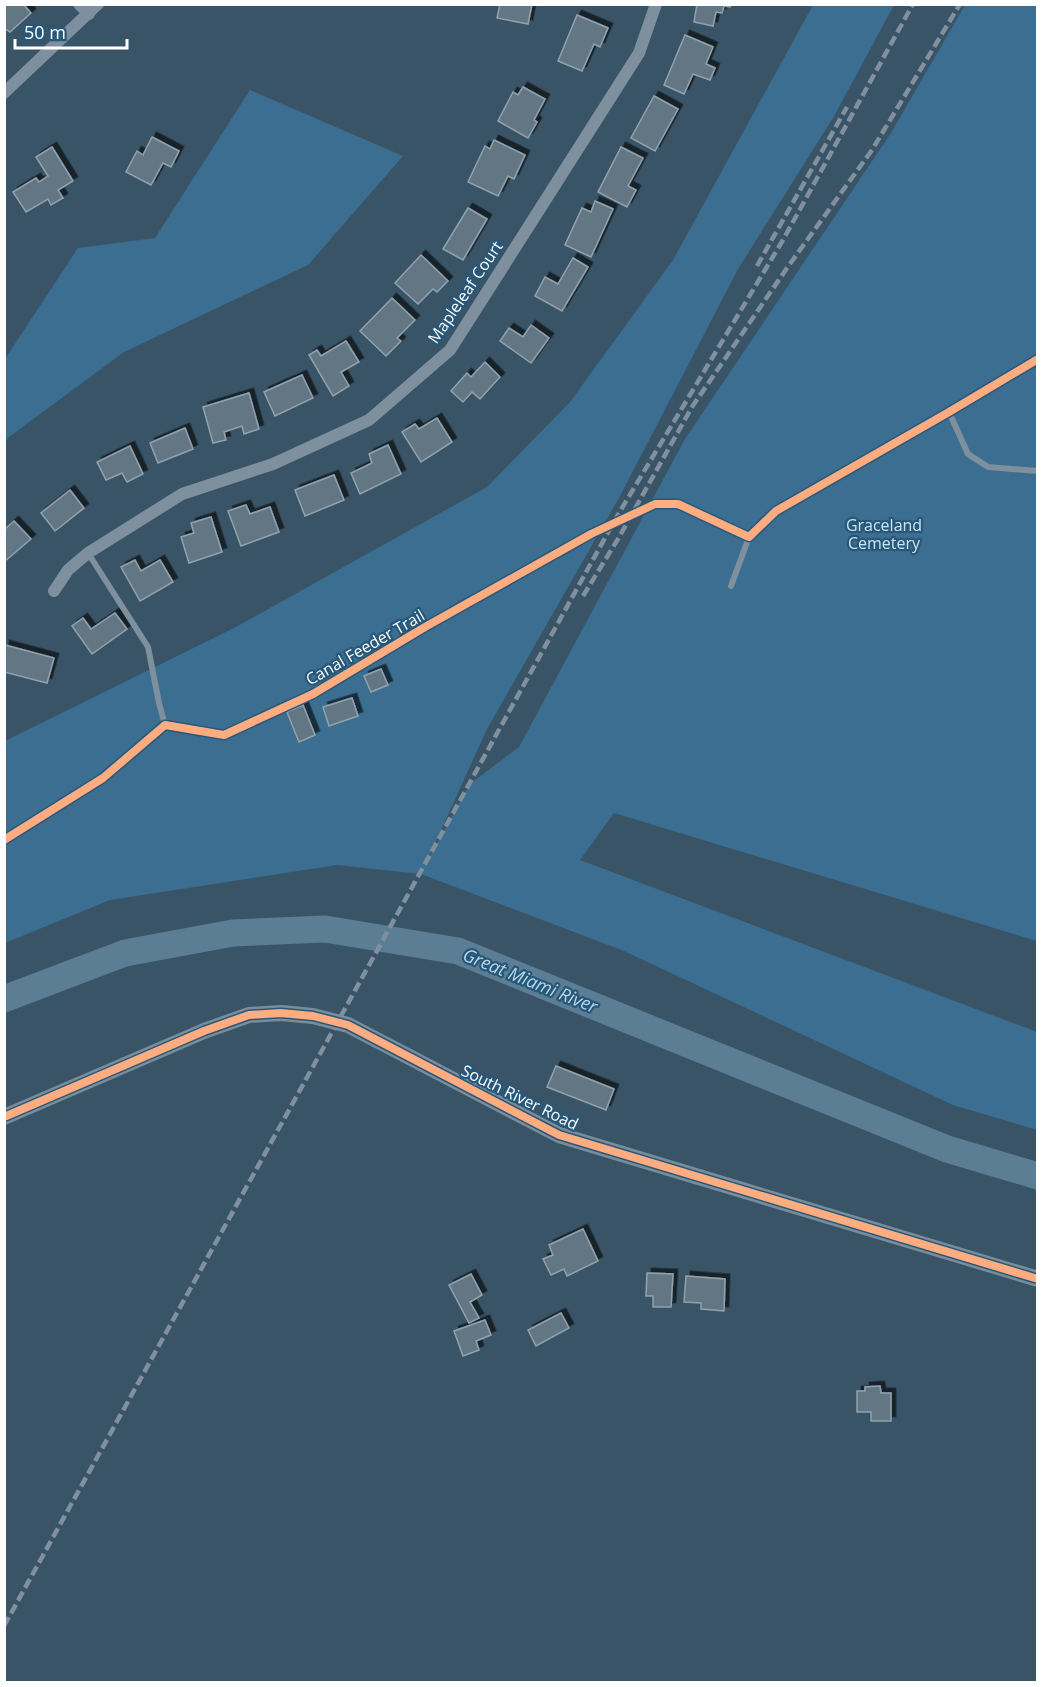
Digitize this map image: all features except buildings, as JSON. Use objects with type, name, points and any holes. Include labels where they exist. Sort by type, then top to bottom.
[{"type":"street","points":[[4,93],[94,9],[78,4]]},
{"type":"street","name":"Mapleleaf Court","points":[[54,591],[68,570],[88,553],[182,494],[273,464],[369,420],[450,350],[639,53],[656,4]]},
{"type":"street","name":"South River Road","points":[[4,1118],[204,1031],[249,1015],[281,1013],[313,1016],[348,1025],[559,1135],[1038,1279]]},
{"type":"lane","points":[[731,586],[749,537],[776,511],[1038,359]]},
{"type":"lane","points":[[949,412],[968,454],[988,467],[1038,471]]},
{"type":"lane","points":[[88,553],[148,647],[165,725]]},
{"type":"green space","name":"Graceland Cemetery","points":[[813,5],[894,5],[833,118],[738,269],[620,496],[487,729],[426,863],[470,784],[519,747],[685,439],[891,133],[965,5],[1037,5],[1037,941],[614,813],[580,860],[1037,1032],[1037,1130],[953,1105],[624,951],[421,874],[337,865],[110,900],[5,943],[4,738],[7,740],[236,627],[487,487],[570,402],[673,260]]},
{"type":"green space","points":[[250,90],[403,156],[308,265],[124,352],[5,442],[5,359],[78,248],[155,238]]},
{"type":"waterway","name":"Great Miami River","points":[[4,999],[125,953],[233,933],[325,929],[458,951],[947,1149],[1038,1176]]},
{"type":"railway","points":[[4,1626],[616,518],[783,240],[913,4]]},
{"type":"railway","points":[[583,596],[618,539],[692,407],[787,268],[872,150],[960,4]]},
{"type":"railway","points":[[757,266],[847,107]]},
{"type":"cycle path","name":"Canal Feeder Trail","points":[[4,840],[103,778],[165,725],[224,735],[313,694],[425,627],[591,534],[655,504],[678,504],[749,537],[776,511],[1038,359]]},
{"type":"cycle path","points":[[4,1117],[204,1031],[249,1015],[281,1013],[313,1016],[348,1025],[559,1135],[1038,1279]]}]
